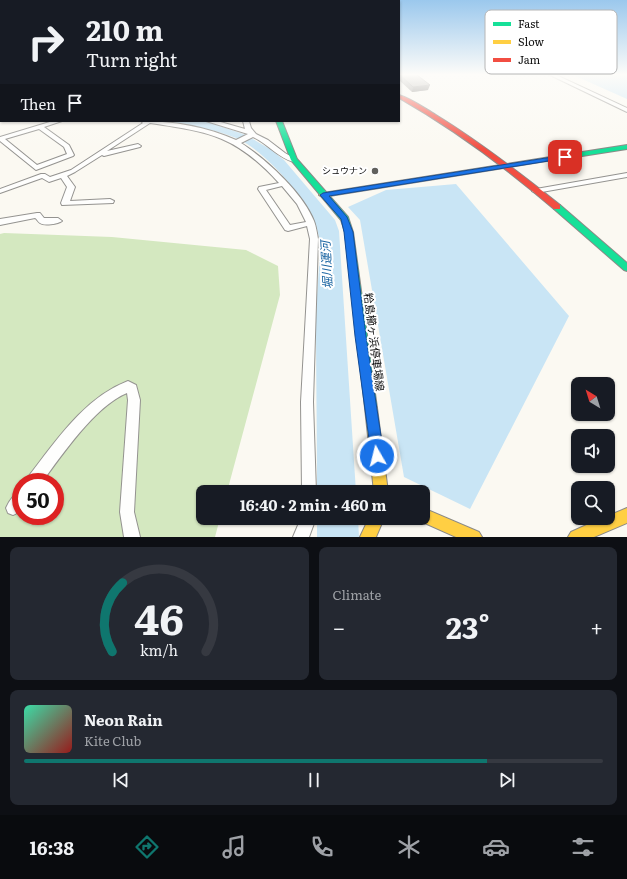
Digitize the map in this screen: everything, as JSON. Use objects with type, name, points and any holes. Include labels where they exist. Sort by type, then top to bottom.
[{"type":"street","points":[[405,99],[450,123],[506,166],[627,268]]},
{"type":"street","points":[[604,99],[627,110]]},
{"type":"street","points":[[1,139],[56,122]]},
{"type":"street","points":[[0,191],[43,175],[49,180],[73,171],[145,122]]},
{"type":"street","points":[[152,122],[216,133],[238,141],[260,158],[302,203],[311,223],[314,239],[308,402],[308,485]]},
{"type":"street","points":[[212,122],[252,134],[268,142],[289,159],[294,160]]},
{"type":"street","points":[[246,122],[248,129],[252,134]]},
{"type":"street","name":"粭島櫛ヶ浜停車場線","points":[[279,122],[294,160],[323,195],[345,218],[380,485]]},
{"type":"street","points":[[1,139],[36,168],[71,155],[67,146],[40,127]]},
{"type":"street","points":[[238,141],[252,134]]},
{"type":"street","points":[[95,156],[138,146]]},
{"type":"street","points":[[323,195],[506,166],[626,149]]},
{"type":"street","points":[[62,175],[71,188],[65,203],[110,201]]},
{"type":"street","points":[[536,191],[627,175]]},
{"type":"street","points":[[284,184],[262,190],[288,228],[311,223]]},
{"type":"street","points":[[0,222],[36,215],[42,221],[58,221]]},
{"type":"street","points":[[40,473],[79,425],[108,396],[120,388],[128,387],[132,389],[134,400],[127,512],[132,537]]},
{"type":"street","points":[[576,537],[627,515]]},
{"type":"street","points":[[430,518],[474,537]]},
{"type":"street","points":[[301,537],[306,525]]},
{"type":"street","points":[[368,537],[374,525]]},
{"type":"green space","points":[[0,234],[112,237],[246,250],[278,266],[280,295],[229,485],[196,485],[196,525],[218,525],[215,537],[0,537]]},
{"type":"water","name":"堀川運河","points":[[170,122],[208,122],[246,135],[270,149],[284,160],[335,220],[339,231],[356,485],[317,485],[316,319],[319,238],[316,225],[299,196],[274,166],[247,144],[219,132]]},
{"type":"water","points":[[456,184],[569,316],[470,509],[430,490],[430,485],[420,485],[404,477],[360,220],[348,207],[386,190]]},
{"type":"water","points":[[317,525],[358,525],[359,537],[317,537]]},
{"type":"traffic: fast","points":[[279,122],[294,160],[345,219],[349,232],[371,408]]},
{"type":"traffic: fast","points":[[563,157],[627,147]]},
{"type":"traffic: fast","points":[[557,207],[627,268]]},
{"type":"traffic: slow","points":[[323,195],[563,157]]},
{"type":"traffic: slow","points":[[371,408],[380,485]]},
{"type":"traffic: slow","points":[[576,537],[627,515]]},
{"type":"traffic: slow","points":[[430,518],[474,537]]},
{"type":"traffic: slow","points":[[368,537],[374,525]]},
{"type":"traffic: jam","points":[[404,99],[481,147],[557,207]]},
{"type":"place","name":"シュウナン","points":[[375,171]]},
{"type":"route","points":[[377,456],[360,336],[348,232],[345,218],[323,195],[565,157]]}]
